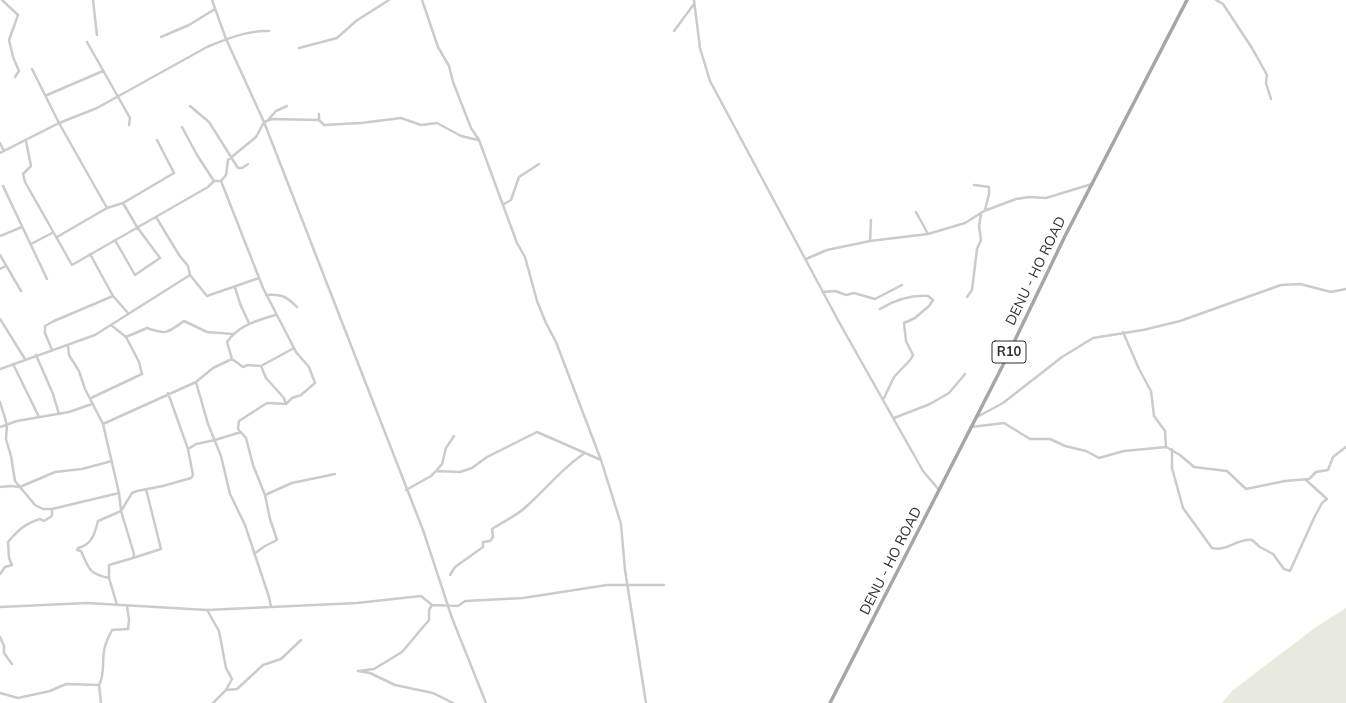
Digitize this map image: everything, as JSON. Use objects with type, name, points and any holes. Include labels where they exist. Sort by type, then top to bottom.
[{"type":"main road","name":"DENU - HO ROAD","points":[[830,703],[976,418],[1092,184],[1187,0]]},
{"type":"street","points":[[2,0],[18,15],[9,40],[19,71],[16,76]]},
{"type":"street","points":[[93,0],[97,36]]},
{"type":"street","points":[[212,0],[226,39],[264,122],[406,490],[423,530],[448,606],[486,703]]},
{"type":"street","points":[[299,48],[337,38],[356,21],[389,0]]},
{"type":"street","points":[[422,0],[438,47],[449,66],[453,82],[471,128],[479,140],[504,204],[517,243],[525,258],[540,308],[556,342],[601,460],[621,524],[628,585],[646,703]]},
{"type":"street","points":[[694,0],[700,48],[710,81],[823,292],[884,398],[923,471],[939,490]]},
{"type":"street","points":[[1216,0],[1222,4],[1252,48],[1267,74],[1266,82],[1271,99]]},
{"type":"street","points":[[674,31],[694,4]]},
{"type":"street","points":[[161,38],[189,25],[215,9]]},
{"type":"street","points":[[0,153],[59,123],[97,108],[226,39],[259,30],[269,30]]},
{"type":"street","points":[[87,42],[130,118],[129,124]]},
{"type":"street","points":[[32,69],[47,95],[59,123],[107,208]]},
{"type":"street","points":[[47,95],[103,71]]},
{"type":"street","points":[[190,106],[209,122],[238,168],[242,168],[248,164]]},
{"type":"street","points":[[221,181],[226,175],[228,160],[231,156],[256,137],[264,122],[268,120],[276,111],[287,106]]},
{"type":"street","points":[[319,114],[319,120]]},
{"type":"street","points":[[268,120],[319,120],[324,124],[361,123],[401,118],[421,125],[437,123],[461,136],[479,140]]},
{"type":"street","points":[[182,127],[197,155],[214,181]]},
{"type":"street","points":[[57,237],[107,208],[123,203],[174,173],[156,140]]},
{"type":"street","points":[[26,141],[31,166],[23,174],[25,182],[52,233],[57,237],[72,265],[208,187],[214,181],[221,181]]},
{"type":"street","points":[[0,143],[4,151]]},
{"type":"street","points":[[504,204],[511,200],[519,177],[539,164]]},
{"type":"street","points":[[221,181],[275,315],[294,348],[309,367],[316,383],[301,395],[292,398],[286,404],[267,403],[239,421],[238,429],[246,438],[253,465],[265,495],[270,519],[277,540],[254,554]]},
{"type":"street","points":[[806,259],[832,249],[870,241],[928,234],[965,223],[983,211],[1016,199],[1029,197],[1046,198],[1092,184]]},
{"type":"street","points":[[967,297],[972,290],[977,249],[981,240],[979,226],[989,194],[989,187],[974,185]]},
{"type":"street","points":[[3,186],[47,279]]},
{"type":"street","points":[[115,240],[135,275],[160,258],[137,227],[123,203]]},
{"type":"street","points":[[916,212],[928,234]]},
{"type":"street","points":[[156,217],[179,255],[188,266],[190,275],[207,296],[235,288],[259,278]]},
{"type":"street","points":[[870,241],[871,220]]},
{"type":"street","points":[[0,236],[22,227]]},
{"type":"street","points":[[31,244],[52,233]]},
{"type":"street","points":[[90,254],[113,296],[128,313]]},
{"type":"street","points":[[0,255],[22,291]]},
{"type":"street","points":[[0,269],[6,266]]},
{"type":"street","points":[[0,369],[95,335],[190,275]]},
{"type":"street","points":[[976,418],[1003,403],[1062,357],[1094,338],[1123,332],[1143,330],[1180,321],[1281,285],[1300,284],[1330,292],[1346,289]]},
{"type":"street","points":[[823,292],[835,290],[846,295],[854,293],[875,299],[902,286]]},
{"type":"street","points":[[235,288],[241,306],[250,323]]},
{"type":"street","points":[[266,295],[288,297],[297,307]]},
{"type":"street","points":[[52,350],[45,333],[45,326],[113,296]]},
{"type":"street","points":[[880,309],[889,303],[912,296],[928,296],[933,300],[929,306],[915,318],[904,323],[906,341],[913,355],[894,377],[884,398]]},
{"type":"street","points":[[275,315],[250,323],[232,334],[227,342],[232,359],[243,367],[248,365],[261,366],[294,348]]},
{"type":"street","points":[[0,319],[25,359]]},
{"type":"street","points":[[126,337],[147,328],[163,333],[171,330],[184,321],[207,332],[232,334]]},
{"type":"street","points":[[91,398],[142,374],[139,362],[126,337],[111,325]]},
{"type":"street","points":[[1123,332],[1139,369],[1151,391],[1154,416],[1165,431],[1166,446]]},
{"type":"street","points":[[68,345],[69,355],[79,371],[85,389],[91,398],[92,404],[103,424],[119,493],[121,511],[131,541],[133,558]]},
{"type":"street","points":[[36,355],[53,394],[59,414]]},
{"type":"street","points":[[103,424],[196,382],[202,375],[232,359]]},
{"type":"street","points":[[13,364],[39,417]]},
{"type":"street","points":[[261,366],[266,378],[284,398],[286,404]]},
{"type":"street","points":[[894,418],[930,404],[949,393],[965,374]]},
{"type":"street","points":[[196,382],[208,424],[215,440],[230,494],[245,525],[271,607]]},
{"type":"street","points":[[109,578],[95,575],[88,568],[81,551],[78,550],[78,548],[86,547],[94,536],[101,519],[121,511],[132,493],[191,478],[194,475],[188,449],[168,394]]},
{"type":"street","points":[[0,402],[7,425],[6,439],[11,456],[15,481],[35,505],[43,509],[52,509],[119,493]]},
{"type":"street","points":[[0,427],[17,421],[59,414],[92,404]]},
{"type":"street","points":[[971,427],[1004,423],[1030,439],[1050,440],[1065,446],[1086,451],[1099,458],[1124,450],[1166,446],[1172,449],[1194,468],[1227,471],[1246,489],[1285,481],[1306,480],[1316,472],[1328,470],[1333,457],[1346,447]]},
{"type":"street","points":[[188,449],[196,444],[241,432]]},
{"type":"street","points":[[436,471],[460,472],[472,468],[487,457],[537,432],[601,460]]},
{"type":"street","points":[[406,490],[431,476],[436,471],[442,464],[446,448],[454,436]]},
{"type":"street","points":[[1172,449],[1174,479],[1183,508],[1212,548],[1228,547],[1245,540],[1252,540],[1260,547],[1273,554],[1284,569],[1290,571],[1314,518],[1322,503],[1327,499],[1306,480]]},
{"type":"street","points":[[450,575],[455,568],[483,547],[483,542],[490,541],[493,537],[492,529],[516,516],[559,475],[560,472],[585,453]]},
{"type":"street","points":[[0,488],[11,486],[20,487],[55,472],[82,469],[112,461]]},
{"type":"street","points":[[265,495],[292,483],[335,474]]},
{"type":"street","points":[[11,486],[15,481]]},
{"type":"street","points":[[117,605],[109,578],[109,565],[161,549],[146,489]]},
{"type":"street","points":[[0,574],[5,567],[12,565],[8,542],[19,529],[28,523],[40,519],[44,521],[52,516],[52,509]]},
{"type":"street","points":[[0,607],[81,603],[207,610],[357,603],[421,596],[432,605],[458,606],[465,601],[523,598],[607,585],[664,585]]},
{"type":"street","points":[[432,605],[429,610],[429,620],[402,652],[374,668],[358,671],[373,674],[395,685],[433,693],[453,703]]},
{"type":"street","points":[[101,703],[99,685],[103,677],[102,667],[104,649],[112,630],[128,629],[129,620],[127,606]]},
{"type":"street","points":[[207,610],[219,631],[226,668],[232,679],[226,690],[213,703]]},
{"type":"street","points":[[0,637],[4,646],[4,653],[12,664]]},
{"type":"street","points":[[226,690],[237,689],[256,670],[281,659],[301,640]]},
{"type":"street","points":[[0,693],[18,698],[50,691],[66,684],[99,685]]},
{"type":"shaded area","points":[[1346,608],[1346,703],[1222,703],[1232,691],[1316,627]]}]
